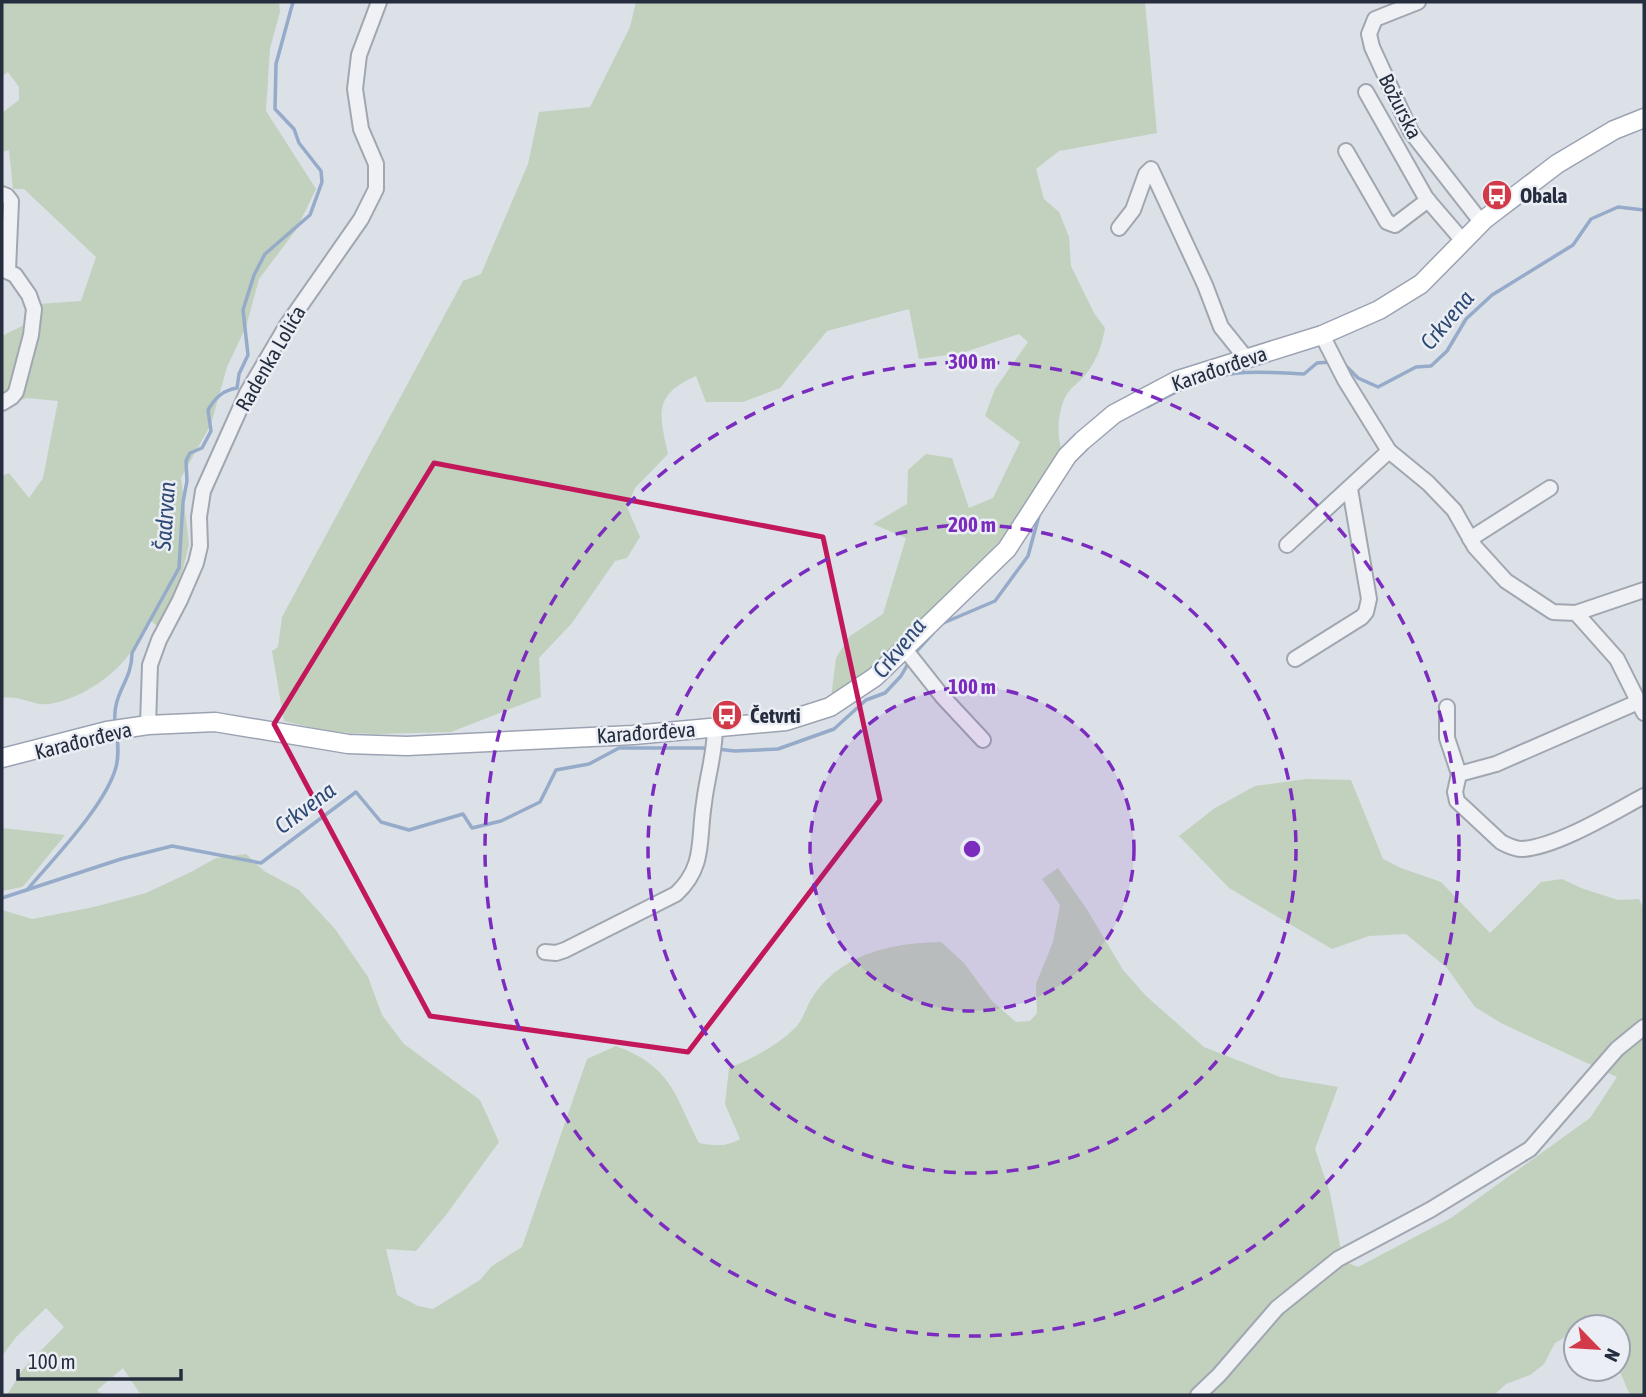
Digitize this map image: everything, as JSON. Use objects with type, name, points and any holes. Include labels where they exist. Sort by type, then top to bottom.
[{"type":"main road","name":"Karađorđeva","points":[[2,758],[115,729],[215,722],[348,744],[407,746],[633,734],[714,741],[830,707],[910,655],[1007,549],[1067,456],[1114,414],[1178,380],[1246,358],[1325,343],[1421,284],[1482,223],[1556,164],[1614,130],[1644,118]]},
{"type":"street","name":"Radenka Lolića","points":[[148,725],[150,665],[196,563],[200,546],[202,491],[247,393],[302,304],[360,219],[376,189],[376,164],[361,129],[355,89],[359,55],[379,2]]},
{"type":"street","name":"Božurska","points":[[1418,2],[1375,19],[1369,29],[1372,47],[1411,132],[1482,223]]},
{"type":"street","points":[[1366,92],[1428,200],[1463,242]]},
{"type":"street","points":[[1346,151],[1387,222],[1395,225],[1428,200]]},
{"type":"street","points":[[1119,229],[1133,210],[1146,172],[1152,169],[1205,285],[1221,327],[1246,358]]},
{"type":"street","points":[[2,194],[7,195],[11,201],[5,269],[15,275],[29,295],[34,317],[16,392],[2,403]]},
{"type":"street","points":[[1325,343],[1389,451],[1428,483],[1454,510],[1470,539],[1506,581],[1553,612],[1576,613],[1644,590]]},
{"type":"street","points":[[1287,545],[1389,451]]},
{"type":"street","points":[[1470,539],[1550,488]]},
{"type":"street","points":[[1295,660],[1362,617],[1368,606],[1350,489]]},
{"type":"street","points":[[1459,774],[1496,764],[1641,708],[1617,659],[1576,613]]},
{"type":"street","points":[[910,655],[942,696],[983,740]]},
{"type":"street","points":[[1447,707],[1447,738],[1459,774],[1455,792],[1457,801],[1501,842],[1519,849],[1537,846],[1578,830],[1644,796]]},
{"type":"street","points":[[545,952],[565,950],[676,894],[687,884],[700,855],[703,804],[714,741]]},
{"type":"street","points":[[1198,1395],[1219,1375],[1277,1308],[1338,1259],[1430,1210],[1530,1149],[1617,1049],[1644,1027]]},
{"type":"highlighted area","points":[[434,463],[823,537],[880,800],[688,1052],[430,1016],[274,724]]},
{"type":"green space","points":[[2,2],[279,2],[280,12],[270,48],[266,111],[316,189],[296,230],[259,279],[246,327],[227,367],[211,424],[181,478],[189,544],[181,577],[160,628],[150,620],[130,653],[112,673],[82,693],[49,704],[2,698],[2,476],[9,473],[29,498],[43,478],[58,401],[27,398],[21,400],[23,377],[39,304],[81,301],[96,257],[24,189],[13,189],[9,150],[2,152],[2,113],[19,100],[19,87],[8,72],[2,76]]},
{"type":"green space","points":[[636,2],[1145,2],[1157,133],[1059,151],[1036,169],[1044,199],[1059,212],[1069,237],[1071,266],[1094,313],[1105,328],[1093,363],[1064,399],[1059,427],[1061,447],[1001,540],[950,590],[875,677],[830,707],[836,658],[850,636],[883,614],[906,538],[873,524],[907,504],[908,470],[926,454],[952,458],[969,508],[993,498],[1020,442],[985,416],[995,389],[1028,342],[1019,334],[962,353],[919,359],[909,309],[827,331],[780,388],[743,402],[706,402],[696,376],[672,390],[666,398],[662,416],[668,454],[635,488],[627,507],[640,537],[627,558],[615,561],[572,623],[539,658],[541,697],[451,732],[330,732],[284,721],[272,651],[278,647],[282,617],[463,281],[481,274],[528,164],[539,112],[590,107],[630,27]]},
{"type":"green space","points":[[28,323],[12,386],[2,397],[2,336]]},
{"type":"green space","points":[[1306,779],[1351,780],[1383,859],[1441,882],[1490,933],[1541,882],[1562,879],[1618,900],[1639,899],[1644,909],[1644,1395],[1630,1395],[1625,1383],[1632,1383],[1632,1313],[1562,1313],[1562,1339],[1555,1343],[1544,1364],[1530,1375],[1506,1384],[1494,1395],[141,1395],[123,1368],[97,1390],[102,1395],[7,1395],[23,1369],[64,1327],[46,1308],[16,1337],[2,1356],[2,910],[32,919],[94,907],[146,893],[216,858],[246,854],[264,871],[299,890],[335,929],[368,977],[382,1015],[404,1044],[480,1100],[499,1142],[416,1251],[386,1249],[397,1295],[418,1306],[433,1309],[480,1280],[492,1266],[522,1247],[587,1059],[616,1046],[649,1063],[677,1096],[699,1143],[720,1145],[740,1139],[725,1104],[729,1068],[763,1052],[787,1035],[797,1025],[813,996],[828,978],[842,967],[872,952],[941,942],[964,963],[992,1001],[1016,1022],[1030,1021],[1037,1013],[1036,984],[1053,942],[1060,905],[1042,879],[1058,868],[1086,908],[1123,970],[1146,996],[1204,1047],[1280,1077],[1338,1087],[1315,1149],[1330,1193],[1343,1261],[1358,1267],[1451,1218],[1590,1118],[1617,1077],[1501,1023],[1475,1007],[1447,968],[1406,934],[1369,936],[1332,949],[1229,888],[1179,836],[1215,808],[1255,786]]},
{"type":"green space","points":[[2,828],[65,835],[22,887],[2,891]]},
{"type":"waterway","name":"Šadrvan","points":[[115,724],[116,703],[129,672],[132,653],[179,568],[187,481],[186,461],[190,453],[202,448],[211,431],[208,410],[220,395],[237,388],[239,374],[248,355],[243,310],[254,275],[265,254],[310,215],[322,182],[321,171],[299,143],[294,129],[275,109],[276,64],[293,2]]},
{"type":"waterway","name":"Crkvena","points":[[1342,362],[1358,378],[1378,387],[1416,367],[1431,366],[1447,351],[1466,319],[1492,295],[1573,245],[1591,219],[1618,207],[1644,210]]},
{"type":"waterway","name":"Crkvena","points":[[1147,407],[1214,377],[1246,372],[1304,374],[1317,363],[1331,362]]},
{"type":"waterway","name":"Crkvena","points":[[941,624],[995,601],[1028,556],[1040,512]]},
{"type":"waterway","name":"Crkvena","points":[[915,653],[933,633]]},
{"type":"waterway","name":"Crkvena","points":[[717,749],[778,749],[834,729],[866,700],[885,693],[901,676],[909,662]]},
{"type":"waterway","name":"Šadrvan","points":[[27,890],[78,831],[102,798],[116,767],[117,735]]},
{"type":"waterway","name":"Crkvena","points":[[2,898],[121,859],[172,846],[261,863],[356,792],[381,822],[409,830],[463,814],[472,828],[501,821],[540,802],[556,770],[589,764],[619,748],[709,748]]},
{"type":"place","name":"Obala","points":[[1497,195]]},
{"type":"place","name":"Četvrti","points":[[727,715]]}]
